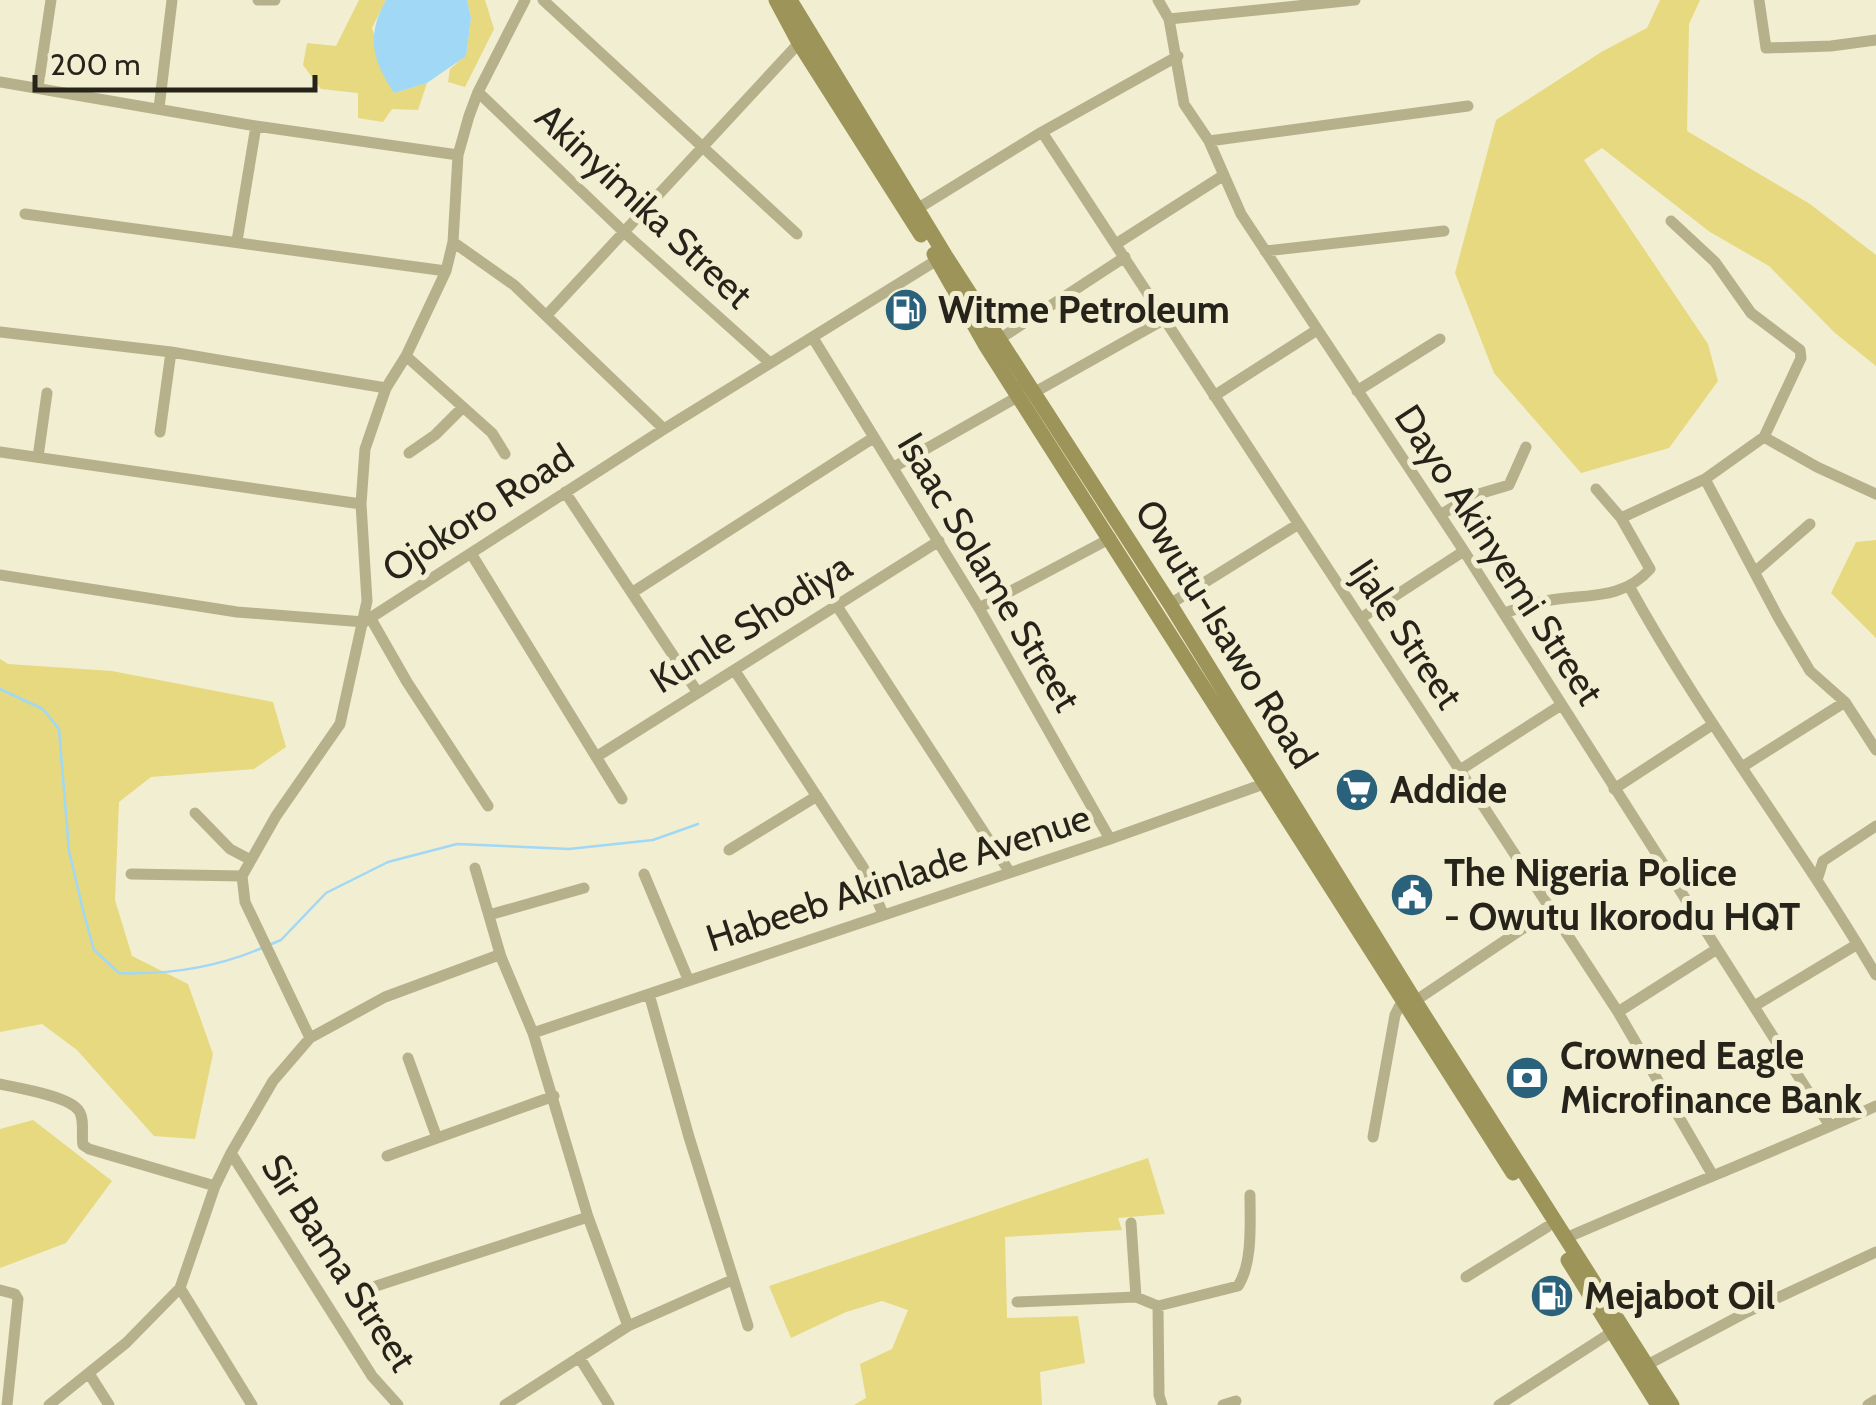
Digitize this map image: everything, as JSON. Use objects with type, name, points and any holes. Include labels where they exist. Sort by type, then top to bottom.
[{"type":"street","points":[[38,86],[50,0]]},
{"type":"street","points":[[159,108],[172,0]]},
{"type":"street","points":[[258,0],[275,0]]},
{"type":"street","points":[[310,1038],[245,902],[242,876],[249,859],[340,724],[368,621],[361,504],[365,449],[386,388],[406,356],[446,270],[453,242],[458,155],[478,92],[526,0]]},
{"type":"street","points":[[543,0],[797,234]]},
{"type":"street","name":"Owutu-Isawo Road","points":[[776,0],[799,43],[938,260],[986,346],[1027,394],[1170,604],[1267,772],[1658,1405]]},
{"type":"street","name":"Owutu-Isawo Road","points":[[790,0],[1001,338],[1027,394],[1111,538],[1267,772]]},
{"type":"street","name":"Dayo Akinyemi Street","points":[[1158,0],[1169,20],[1184,104],[1209,140],[1236,205],[1504,613],[1830,1126]]},
{"type":"street","points":[[1169,20],[1355,0]]},
{"type":"street","points":[[1759,0],[1766,48],[1876,40]]},
{"type":"street","points":[[546,316],[799,43]]},
{"type":"street","points":[[917,209],[1042,132],[1178,56]]},
{"type":"street","points":[[0,82],[256,126],[458,155]]},
{"type":"street","name":"Akinyimika Street","points":[[478,92],[625,233],[770,363]]},
{"type":"street","points":[[1209,140],[1468,106]]},
{"type":"street","points":[[236,241],[256,126]]},
{"type":"street","name":"Ijale Street","points":[[1042,132],[1618,1012],[1712,1174]]},
{"type":"street","points":[[1116,244],[1224,175]]},
{"type":"street","points":[[25,214],[446,270]]},
{"type":"street","points":[[1621,518],[1705,479],[1764,437],[1802,358],[1800,350],[1751,313],[1715,262],[1672,221]]},
{"type":"street","points":[[1265,251],[1444,231]]},
{"type":"street","points":[[453,242],[504,276],[664,428]]},
{"type":"street","points":[[1001,338],[1125,257]]},
{"type":"street","name":"Ojokoro Road","points":[[0,575],[238,612],[368,621],[664,428],[938,260]]},
{"type":"street","points":[[894,467],[1164,319]]},
{"type":"street","points":[[1214,396],[1317,330]]},
{"type":"street","points":[[0,332],[171,352],[386,388]]},
{"type":"street","name":"Isaac Solame Street","points":[[812,338],[979,608],[1110,840]]},
{"type":"street","points":[[1357,391],[1440,339]]},
{"type":"street","points":[[160,432],[171,352]]},
{"type":"street","points":[[406,356],[492,433],[505,454]]},
{"type":"street","points":[[38,457],[47,392]]},
{"type":"street","points":[[408,453],[435,435],[463,407]]},
{"type":"street","points":[[1764,437],[1816,467],[1876,494]]},
{"type":"street","points":[[633,592],[873,438]]},
{"type":"street","points":[[1440,515],[1472,496],[1509,484],[1526,447]]},
{"type":"street","points":[[0,452],[361,504]]},
{"type":"street","points":[[1705,479],[1810,671],[1845,702],[1876,750]]},
{"type":"street","points":[[1504,613],[1547,600],[1606,595],[1629,586],[1650,569],[1621,518],[1596,489]]},
{"type":"street","points":[[564,492],[698,693]]},
{"type":"street","points":[[1756,572],[1810,524]]},
{"type":"street","points":[[1170,604],[1297,525]]},
{"type":"street","points":[[979,608],[1111,538]]},
{"type":"street","name":"Kunle Shodiya","points":[[596,757],[939,541]]},
{"type":"street","points":[[1361,618],[1464,551]]},
{"type":"street","points":[[472,555],[622,800]]},
{"type":"street","points":[[1629,586],[1667,655],[1875,971]]},
{"type":"street","points":[[837,606],[1009,871]]},
{"type":"street","points":[[368,621],[488,806]]},
{"type":"street","points":[[735,670],[863,867],[883,914]]},
{"type":"street","points":[[1742,767],[1845,702]]},
{"type":"street","points":[[1460,770],[1561,705]]},
{"type":"street","points":[[1614,789],[1712,725]]},
{"type":"street","name":"Habeeb Akinlade Avenue","points":[[533,1033],[1110,840],[1258,786],[1267,772]]},
{"type":"street","points":[[729,850],[817,796]]},
{"type":"street","points":[[195,814],[230,849],[249,859]]},
{"type":"street","points":[[1817,880],[1824,861],[1876,826]]},
{"type":"street","points":[[475,868],[501,958],[533,1033],[588,1217],[628,1326]]},
{"type":"street","points":[[132,874],[242,876]]},
{"type":"street","points":[[644,874],[688,979]]},
{"type":"street","points":[[489,915],[584,888]]},
{"type":"street","points":[[1373,1137],[1399,1007],[1410,1004],[1549,911]]},
{"type":"street","points":[[1756,1004],[1856,945]]},
{"type":"street","points":[[1618,1012],[1717,949]]},
{"type":"street","points":[[48,1405],[90,1375],[180,1288],[216,1186],[232,1153],[273,1081],[310,1038],[385,997],[496,956],[501,958]]},
{"type":"street","points":[[649,994],[748,1326]]},
{"type":"street","name":"Owutu-Isawo Road","points":[[1410,1004],[1672,1405]]},
{"type":"street","points":[[408,1058],[438,1138]]},
{"type":"street","points":[[0,1084],[44,1094],[77,1107],[83,1145],[88,1149],[216,1186]]},
{"type":"street","points":[[387,1156],[554,1096]]},
{"type":"street","points":[[1566,1238],[1876,1106]]},
{"type":"street","name":"Sir Bama Street","points":[[232,1153],[372,1376],[398,1405]]},
{"type":"street","points":[[1017,1302],[1136,1297],[1158,1306],[1242,1282],[1250,1228],[1250,1194]]},
{"type":"street","points":[[367,1289],[588,1217]]},
{"type":"street","points":[[1131,1223],[1136,1297]]},
{"type":"street","points":[[1466,1278],[1547,1227]]},
{"type":"street","points":[[1647,1365],[1747,1312],[1876,1252]]},
{"type":"street","points":[[506,1405],[628,1326],[732,1280]]},
{"type":"street","points":[[180,1288],[252,1405]]},
{"type":"street","points":[[0,1290],[15,1294],[18,1300],[7,1405]]},
{"type":"street","points":[[1158,1306],[1162,1405]]},
{"type":"street","points":[[1499,1405],[1612,1332]]},
{"type":"street","points":[[579,1357],[608,1405]]},
{"type":"street","points":[[90,1375],[110,1405]]},
{"type":"street","points":[[1222,1405],[1236,1401]]},
{"type":"shaded area","points":[[359,0],[386,0],[372,28],[394,93],[427,83],[418,110],[392,109],[383,122],[358,118],[358,93],[321,89],[303,65],[307,43],[336,46]]},
{"type":"shaded area","points":[[467,0],[485,0],[494,29],[465,87],[448,82],[450,69],[466,55],[471,18]]},
{"type":"shaded area","points":[[1660,0],[1700,0],[1689,24],[1687,131],[1810,204],[1876,255],[1876,366],[1835,333],[1769,266],[1710,232],[1602,148],[1584,160],[1708,344],[1718,381],[1669,448],[1581,473],[1494,373],[1455,273],[1496,120],[1603,51],[1647,28]]},
{"type":"shaded area","points":[[1876,540],[1876,638],[1831,593],[1856,542]]},
{"type":"shaded area","points":[[0,659],[8,664],[112,671],[273,702],[286,747],[254,769],[151,777],[119,802],[115,900],[132,956],[188,984],[213,1054],[195,1139],[154,1136],[77,1050],[42,1024],[0,1032]]},
{"type":"shaded area","points":[[33,1120],[112,1181],[66,1243],[0,1268],[0,1129]]},
{"type":"shaded area","points":[[1148,1158],[1165,1214],[1118,1218],[1122,1230],[1005,1237],[1007,1318],[1078,1316],[1085,1363],[1040,1372],[1042,1405],[854,1405],[866,1398],[860,1364],[892,1349],[908,1310],[882,1301],[846,1312],[791,1338],[769,1286]]},
{"type":"water","points":[[386,0],[467,0],[471,18],[466,56],[427,83],[394,93],[374,47],[376,25]]},
{"type":"waterway","points":[[0,689],[43,709],[59,729],[69,851],[94,950],[119,973],[138,973],[209,965],[262,948]]},
{"type":"waterway","points":[[269,945],[281,940],[326,893],[388,862],[457,844],[569,849],[653,840],[698,824]]},
{"type":"place","name":"Witme Petroleum","points":[[906,310]]},
{"type":"place","name":"Addide","points":[[1357,790]]},
{"type":"place","name":"The Nigeria Police - Owutu Ikorodu HQT","points":[[1412,895]]},
{"type":"place","name":"Crowned Eagle Microfinance Bank","points":[[1527,1078]]},
{"type":"place","name":"Mejabot Oil","points":[[1552,1296]]}]
